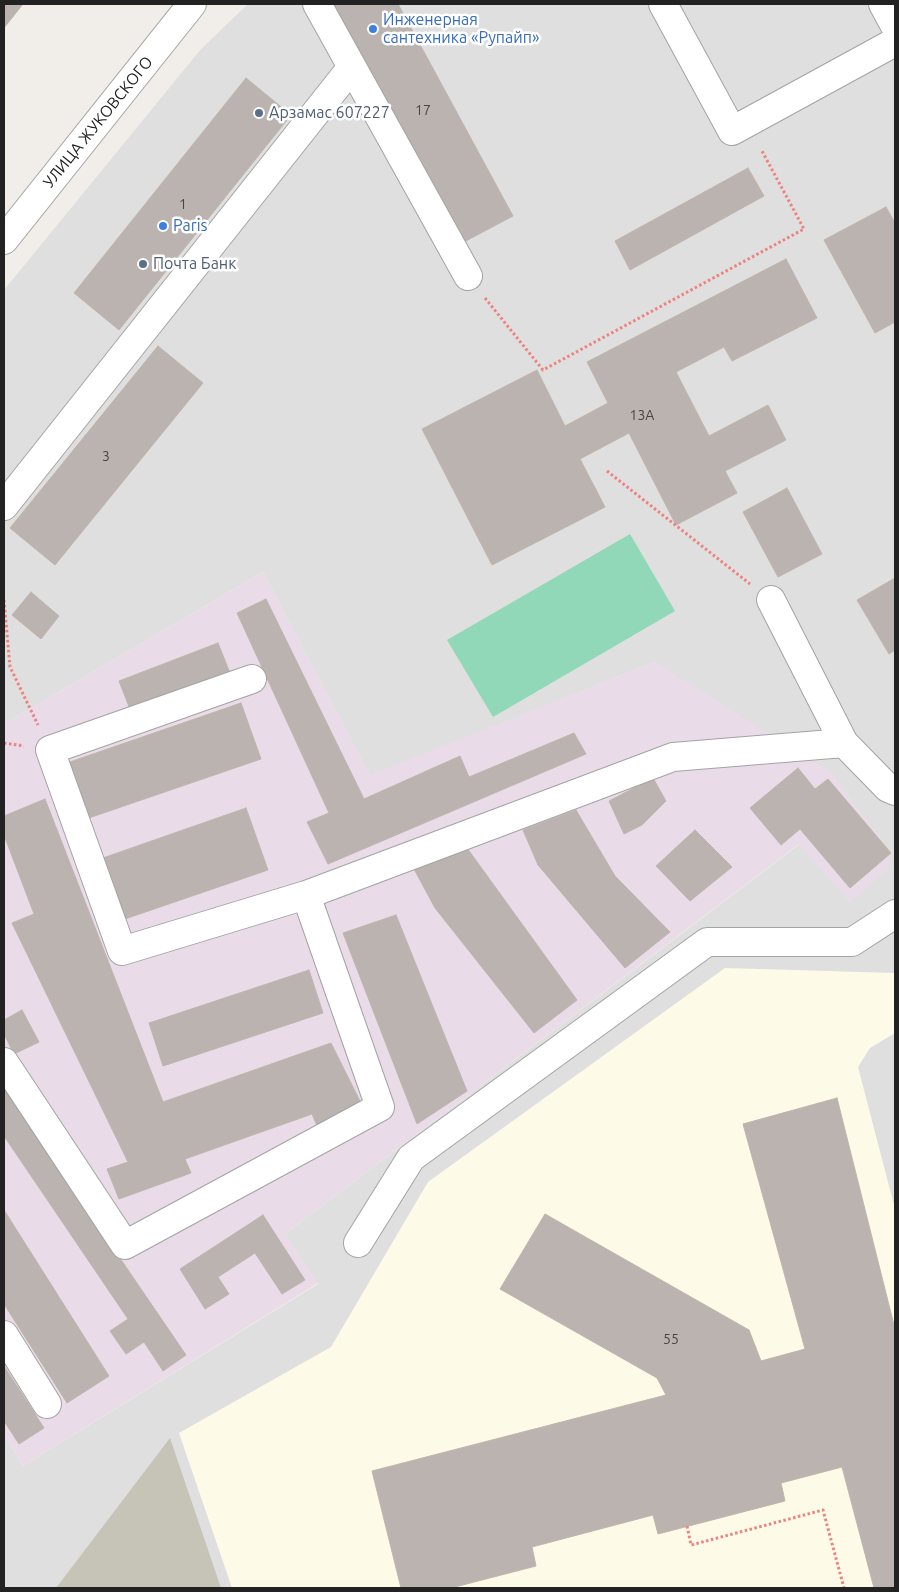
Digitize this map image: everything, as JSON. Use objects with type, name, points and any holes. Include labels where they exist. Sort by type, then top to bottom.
[{"type":"street","name":"УЛИЦА ЖУКОВСКОГО","points":[[4,240],[192,4]]},
{"type":"street","points":[[317,4],[468,276]]},
{"type":"street","points":[[662,4],[732,131],[895,42]]},
{"type":"street","points":[[883,4],[895,26]]},
{"type":"street","points":[[4,506],[352,67]]},
{"type":"street","points":[[771,600],[844,743],[888,788],[895,791]]},
{"type":"street","points":[[252,679],[50,750],[122,952],[306,895],[673,757],[844,743]]},
{"type":"street","points":[[4,1062],[125,1245],[380,1107],[306,895]]},
{"type":"street","points":[[358,1243],[412,1158],[707,942],[852,942],[895,914]]},
{"type":"street","points":[[4,1335],[47,1404]]},
{"type":"path","points":[[468,276],[543,370],[804,229],[762,151]]},
{"type":"path","points":[[607,471],[771,600]]},
{"type":"path","points":[[4,600],[10,667],[50,750]]},
{"type":"path","points":[[688,1526],[690,1545],[823,1510],[844,1588]]},
{"type":"shaded area","points":[[248,4],[895,4],[895,1588],[4,1588],[4,1435],[23,1466],[318,1284],[285,1234],[800,844],[655,662],[370,776],[263,572],[4,724],[4,290],[201,49]]},
{"type":"shaded area","points":[[263,572],[370,775],[655,662],[832,773],[891,853],[888,869],[850,903],[799,844],[285,1234],[318,1283],[23,1466],[4,1435],[4,724]]},
{"type":"shaded area","points":[[725,968],[895,973],[895,1033],[870,1048],[858,1067],[895,1209],[895,1588],[232,1588],[179,1433],[331,1347],[428,1182]]},
{"type":"shaded area","points":[[170,1438],[221,1588],[56,1588]]},
{"type":"green space","points":[[630,534],[675,611],[493,717],[447,640]]},
{"type":"building","points":[[4,4],[23,4],[4,28]]},
{"type":"building","points":[[333,4],[398,4],[513,216],[462,243]]},
{"type":"building","points":[[246,78],[291,115],[119,330],[74,293]]},
{"type":"building","points":[[748,168],[764,196],[630,270],[615,241]]},
{"type":"building","points":[[886,207],[895,223],[895,322],[875,333],[824,240]]},
{"type":"building","points":[[786,259],[817,318],[732,361],[724,347],[676,372],[709,436],[768,405],[786,440],[725,471],[737,493],[676,525],[629,433],[580,459],[605,507],[492,565],[422,429],[537,370],[565,426],[608,403],[587,362]]},
{"type":"building","points":[[158,346],[203,383],[55,565],[10,528]]},
{"type":"building","points":[[787,488],[822,554],[778,577],[743,512]]},
{"type":"building","points":[[895,578],[895,650],[889,654],[857,600]]},
{"type":"building","points":[[31,592],[59,616],[41,639],[12,615]]},
{"type":"building","points":[[266,599],[364,799],[460,756],[469,777],[574,733],[586,754],[328,864],[307,822],[329,813],[237,613]]},
{"type":"building","points":[[218,643],[230,673],[131,712],[119,681]]},
{"type":"building","points":[[241,703],[261,759],[83,820],[64,764]]},
{"type":"building","points":[[798,768],[815,789],[828,779],[891,853],[850,888],[800,829],[781,845],[750,808]]},
{"type":"building","points":[[653,778],[666,801],[642,825],[624,834],[609,801]]},
{"type":"building","points":[[45,799],[163,1102],[331,1043],[362,1105],[318,1128],[312,1114],[185,1159],[191,1173],[119,1199],[107,1169],[128,1162],[12,923],[34,914],[4,835],[4,816]]},
{"type":"building","points":[[246,808],[268,870],[122,920],[100,859]]},
{"type":"building","points":[[576,810],[615,876],[670,932],[625,968],[538,865],[523,830]]},
{"type":"building","points":[[695,830],[732,867],[690,901],[656,866]]},
{"type":"building","points":[[467,848],[577,1000],[534,1033],[435,908],[414,869]]},
{"type":"building","points":[[396,915],[467,1091],[417,1124],[343,933]]},
{"type":"building","points":[[309,970],[323,1013],[163,1066],[149,1023]]},
{"type":"building","points":[[22,1010],[39,1042],[14,1054],[4,1034],[4,1020]]},
{"type":"building","points":[[4,1088],[186,1355],[163,1371],[144,1342],[126,1354],[110,1331],[128,1319],[4,1136]]},
{"type":"building","points":[[837,1098],[895,1329],[895,1588],[874,1588],[842,1467],[781,1483],[785,1501],[658,1534],[653,1515],[532,1547],[536,1566],[451,1588],[401,1588],[372,1471],[666,1395],[657,1378],[500,1289],[545,1214],[749,1330],[761,1361],[805,1349],[743,1124]]},
{"type":"building","points":[[4,1210],[109,1376],[67,1403],[4,1304]]},
{"type":"building","points":[[263,1215],[305,1280],[282,1294],[255,1253],[218,1277],[229,1294],[205,1309],[180,1269]]},
{"type":"building","points":[[4,1366],[44,1428],[19,1444],[4,1421]]},
{"type":"place","name":"Инженерная сантехника «Рупайп»","points":[[373,29]]},
{"type":"place","name":"Арзамас 607227","points":[[259,113]]},
{"type":"place","name":"Paris","points":[[163,226]]},
{"type":"place","name":"Почта Банк","points":[[143,264]]}]
